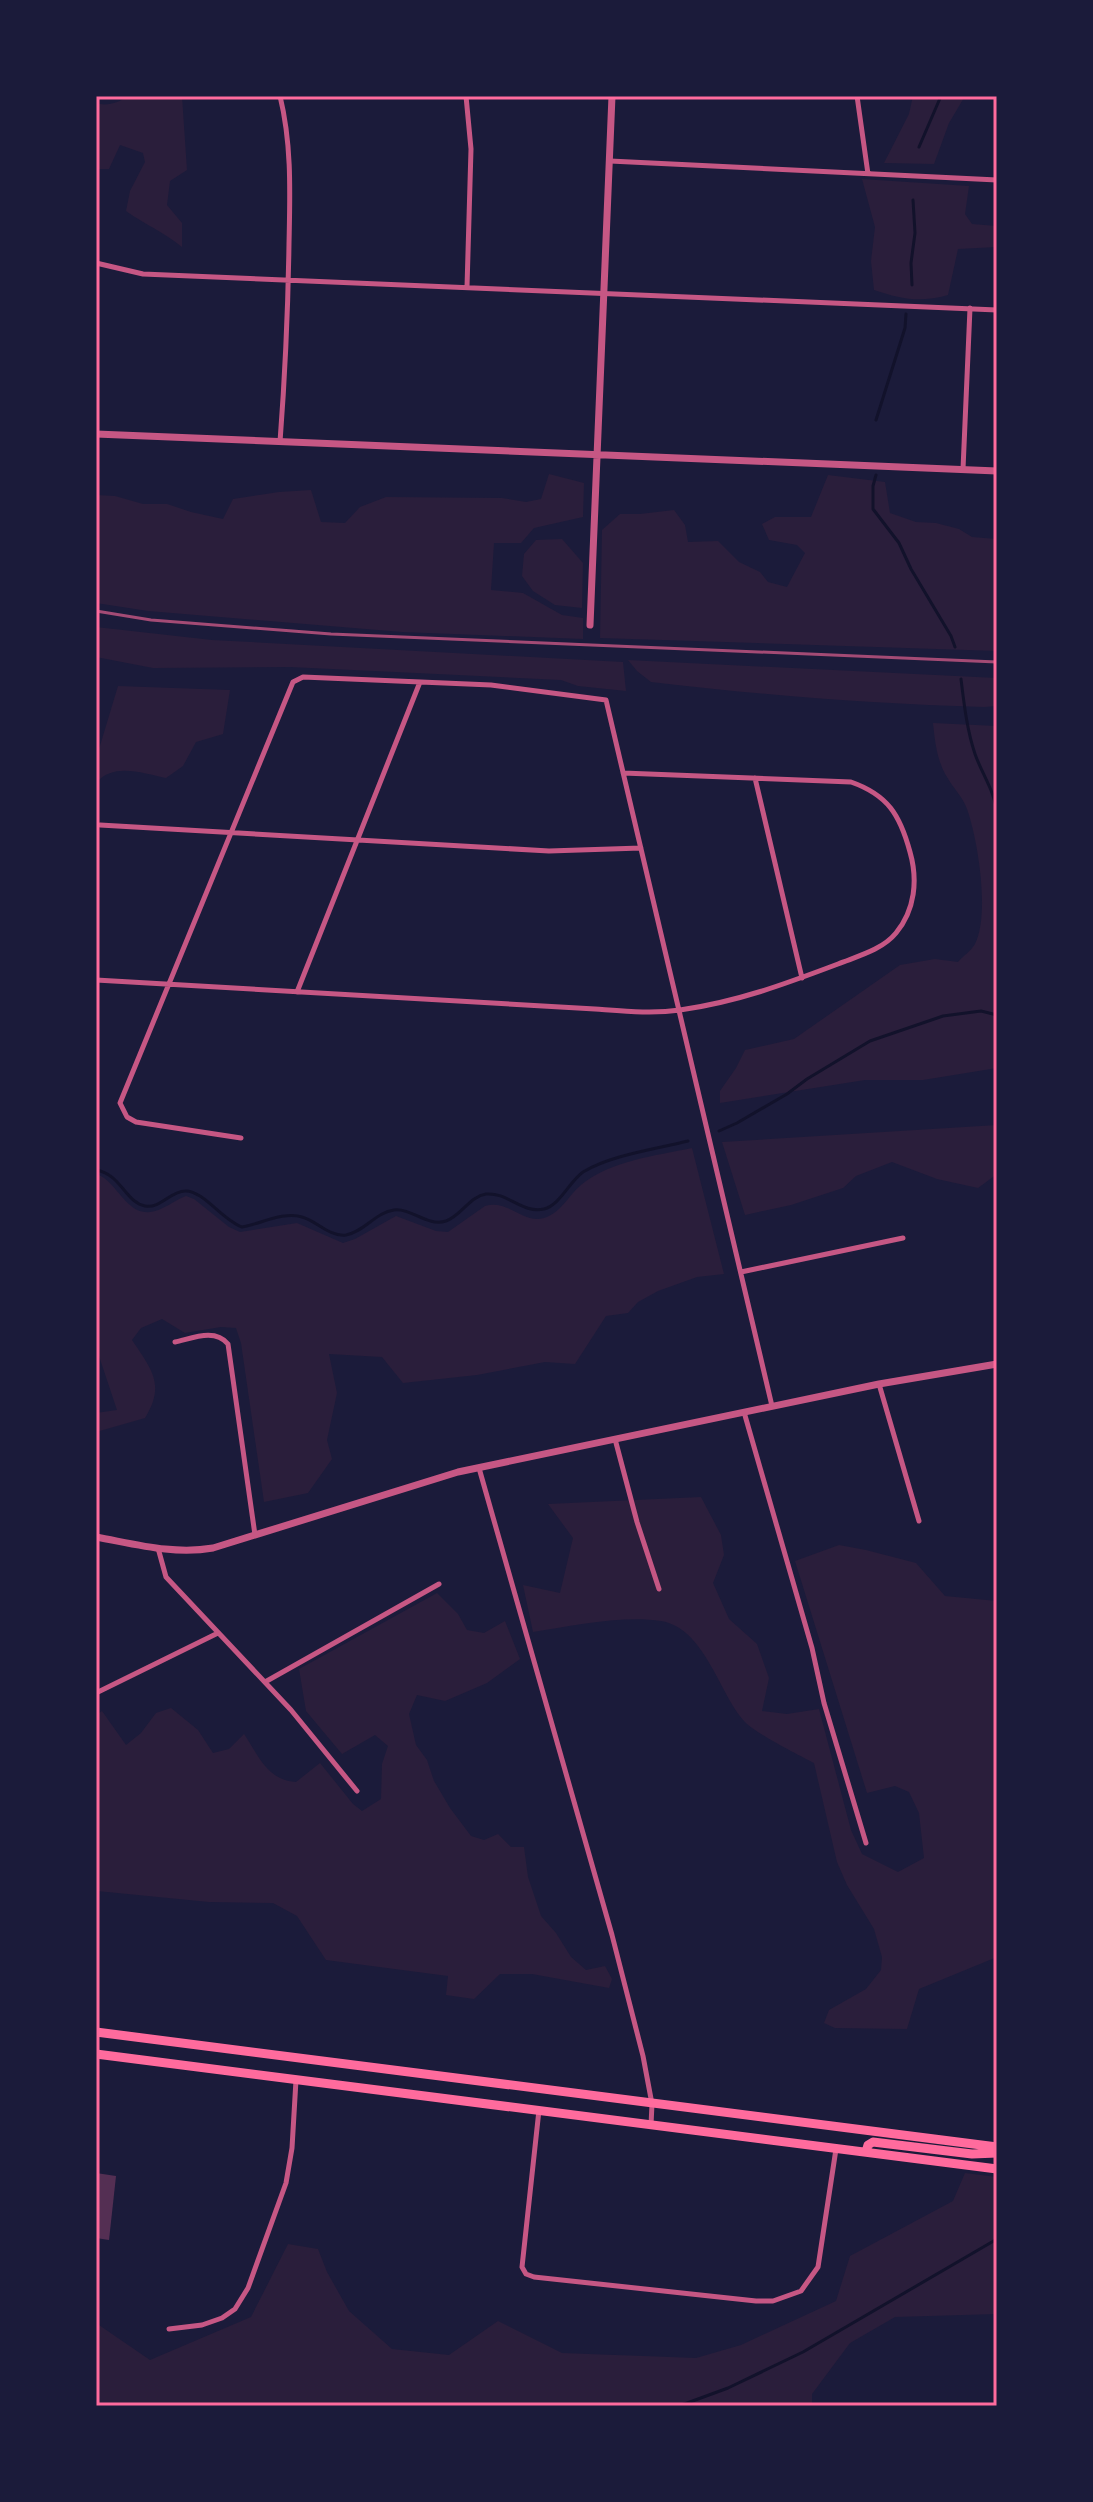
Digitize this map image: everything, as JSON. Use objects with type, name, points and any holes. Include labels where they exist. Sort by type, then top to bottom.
[{"type":"highway","points":[[96,2032],[997,2150]]},
{"type":"highway","points":[[248,2073],[249,2051]]},
{"type":"highway","points":[[96,2054],[997,2169]]},
{"type":"highway","points":[[866,2152],[873,2142],[972,2154],[997,2150]]},
{"type":"street","points":[[280,96],[288,135],[290,170],[280,442]]},
{"type":"street","points":[[466,96],[471,149],[467,287]]},
{"type":"street","points":[[590,625],[612,96]]},
{"type":"street","points":[[857,96],[868,174]]},
{"type":"street","points":[[610,161],[997,180]]},
{"type":"street","points":[[96,263],[143,274],[997,310]]},
{"type":"street","points":[[963,469],[970,308]]},
{"type":"street","points":[[96,434],[997,471]]},
{"type":"street","points":[[241,1138],[136,1122],[127,1117],[120,1103],[293,682],[303,677],[491,685],[606,700],[772,1406]]},
{"type":"street","points":[[297,992],[420,682]]},
{"type":"street","points":[[96,980],[611,1010],[679,1010],[767,991],[877,948],[895,934],[908,915],[914,896],[915,868],[900,821],[889,804],[871,789],[851,782],[623,773]]},
{"type":"street","points":[[755,778],[802,978]]},
{"type":"street","points":[[100,825],[549,851],[641,848]]},
{"type":"street","points":[[741,1272],[903,1238]]},
{"type":"street","points":[[175,1342],[214,1334],[228,1344],[255,1535]]},
{"type":"street","points":[[96,1537],[193,1552],[230,1544],[479,1468],[879,1384],[997,1364]]},
{"type":"street","points":[[879,1384],[919,1521]]},
{"type":"street","points":[[744,1412],[866,1843]]},
{"type":"street","points":[[615,1438],[659,1589]]},
{"type":"street","points":[[479,1468],[612,1935],[643,2056],[652,2104],[651,2125]]},
{"type":"street","points":[[158,1548],[166,1577],[291,1710],[357,1791]]},
{"type":"street","points":[[265,1682],[439,1584]]},
{"type":"street","points":[[96,1693],[218,1633]]},
{"type":"street","points":[[169,2329],[202,2325],[222,2318],[235,2309],[248,2288],[286,2183],[296,2079]]},
{"type":"street","points":[[539,2110],[522,2267],[526,2274],[534,2277],[756,2301],[787,2297],[801,2291],[818,2267],[836,2148]]},
{"type":"shaded area","points":[[129,96],[182,96],[187,170],[170,181],[167,205],[182,223],[182,247],[126,211],[130,191],[145,162],[143,153],[120,145],[109,169],[96,169],[96,103],[113,103]]},
{"type":"shaded area","points":[[913,96],[965,96],[949,123],[934,164],[884,163],[909,114]]},
{"type":"shaded area","points":[[862,179],[969,186],[965,214],[972,224],[997,226],[997,247],[958,249],[948,295],[911,299],[874,290],[871,261],[875,227]]},
{"type":"shaded area","points":[[549,474],[584,483],[583,517],[534,528],[521,543],[494,543],[491,590],[523,593],[562,615],[583,618],[583,639],[402,632],[148,611],[96,603],[96,495],[115,496],[143,504],[167,504],[223,519],[233,499],[311,490],[321,522],[345,523],[360,507],[386,497],[502,498],[526,502],[541,499]]},
{"type":"shaded area","points":[[828,475],[885,482],[890,513],[916,522],[959,529],[972,537],[997,539],[997,651],[600,638],[602,530],[620,514],[674,510],[685,525],[688,542],[718,541],[739,562],[760,572],[768,582],[787,587],[805,553],[797,545],[769,540],[762,524],[775,517],[811,517]]},
{"type":"shaded area","points":[[562,539],[583,563],[582,608],[555,605],[533,591],[522,576],[524,554],[536,540]]},
{"type":"shaded area","points":[[96,627],[212,640],[623,662],[626,691],[578,686],[561,680],[290,667],[153,668],[96,657]]},
{"type":"shaded area","points":[[628,660],[997,678],[997,706],[859,701],[651,682]]},
{"type":"shaded area","points":[[118,686],[230,690],[223,734],[196,742],[183,766],[166,778],[120,771],[96,783],[96,759]]},
{"type":"shaded area","points":[[933,723],[997,726],[997,1068],[923,1080],[865,1080],[720,1103],[720,1091],[745,1050],[794,1039],[900,965],[935,959],[958,962],[975,944],[982,915],[982,896],[975,839],[965,805],[941,764]]},
{"type":"shaded area","points":[[997,1125],[997,1174],[978,1188],[937,1179],[892,1162],[856,1176],[843,1188],[791,1205],[745,1215],[722,1142]]},
{"type":"shaded area","points":[[692,1148],[724,1274],[697,1277],[658,1291],[638,1302],[628,1313],[606,1316],[575,1364],[545,1362],[477,1375],[403,1383],[382,1357],[329,1354],[337,1393],[327,1440],[332,1459],[308,1493],[264,1502],[241,1343],[236,1328],[221,1327],[185,1333],[162,1319],[141,1328],[132,1340],[154,1377],[151,1406],[145,1418],[96,1432],[96,1413],[117,1410],[96,1347],[96,1177],[99,1175],[129,1204],[142,1212],[159,1210],[186,1196],[240,1232],[297,1223],[343,1243],[396,1216],[436,1231],[448,1232],[485,1206],[501,1206],[529,1218],[544,1218],[560,1208],[581,1185],[606,1170],[634,1160]]},
{"type":"shaded area","points":[[701,1497],[721,1535],[724,1555],[713,1583],[729,1619],[757,1644],[769,1678],[762,1711],[787,1714],[819,1709],[851,1830],[862,1854],[898,1872],[924,1858],[919,1813],[909,1792],[895,1786],[867,1793],[795,1561],[839,1545],[866,1550],[916,1563],[945,1596],[997,1601],[997,1957],[919,1989],[907,2029],[835,2028],[824,2023],[829,2010],[866,1989],[881,1970],[882,1957],[874,1929],[837,1862],[814,1763],[750,1727],[736,1710],[700,1649],[676,1626],[661,1621],[630,1619],[533,1632],[523,1585],[560,1593],[573,1538],[548,1504]]},
{"type":"shaded area","points":[[437,1593],[458,1614],[467,1630],[484,1633],[505,1621],[520,1659],[487,1683],[445,1701],[417,1695],[409,1714],[416,1745],[427,1760],[434,1781],[450,1808],[471,1836],[484,1840],[498,1834],[511,1847],[524,1847],[528,1877],[541,1916],[571,1957],[586,1970],[605,1966],[612,1979],[609,1988],[532,1974],[500,1974],[474,1999],[446,1995],[448,1976],[326,1960],[297,1916],[273,1903],[209,1902],[97,1891],[96,1715],[102,1711],[126,1745],[141,1733],[156,1713],[171,1708],[198,1730],[213,1753],[229,1749],[244,1734],[265,1766],[278,1777],[296,1782],[320,1763],[362,1811],[381,1799],[382,1764],[388,1746],[375,1735],[342,1754],[306,1711],[299,1669]]},
{"type":"shaded area","points":[[965,2173],[997,2177],[997,2314],[895,2317],[850,2343],[812,2394],[812,2406],[96,2406],[96,2323],[150,2360],[251,2317],[288,2244],[318,2249],[349,2311],[392,2349],[449,2355],[498,2321],[562,2353],[696,2358],[741,2345],[836,2301],[850,2256],[953,2201]]},
{"type":"building","points":[[96,2173],[116,2176],[109,2240],[96,2238]]},
{"type":"waterway","points":[[919,147],[941,96]]},
{"type":"waterway","points":[[912,285],[913,200]]},
{"type":"waterway","points":[[876,420],[905,328],[906,314]]},
{"type":"waterway","points":[[876,475],[873,509],[899,543],[955,647]]},
{"type":"waterway","points":[[961,679],[972,745],[997,813]]},
{"type":"waterway","points":[[719,1131],[787,1094],[870,1041],[943,1016],[981,1011],[997,1015]]},
{"type":"waterway","points":[[96,1170],[111,1177],[132,1199],[145,1206],[156,1205],[180,1192],[192,1192],[242,1227],[295,1216],[308,1219],[334,1234],[346,1235],[359,1230],[381,1214],[394,1210],[432,1222],[446,1221],[475,1198],[486,1194],[501,1196],[536,1210],[544,1209],[555,1203],[578,1176],[594,1166],[688,1141]]},
{"type":"waterway","points":[[679,2406],[728,2388],[803,2352],[997,2239]]},
{"type":"railway","points":[[96,611],[151,620],[331,634],[997,662]]}]
